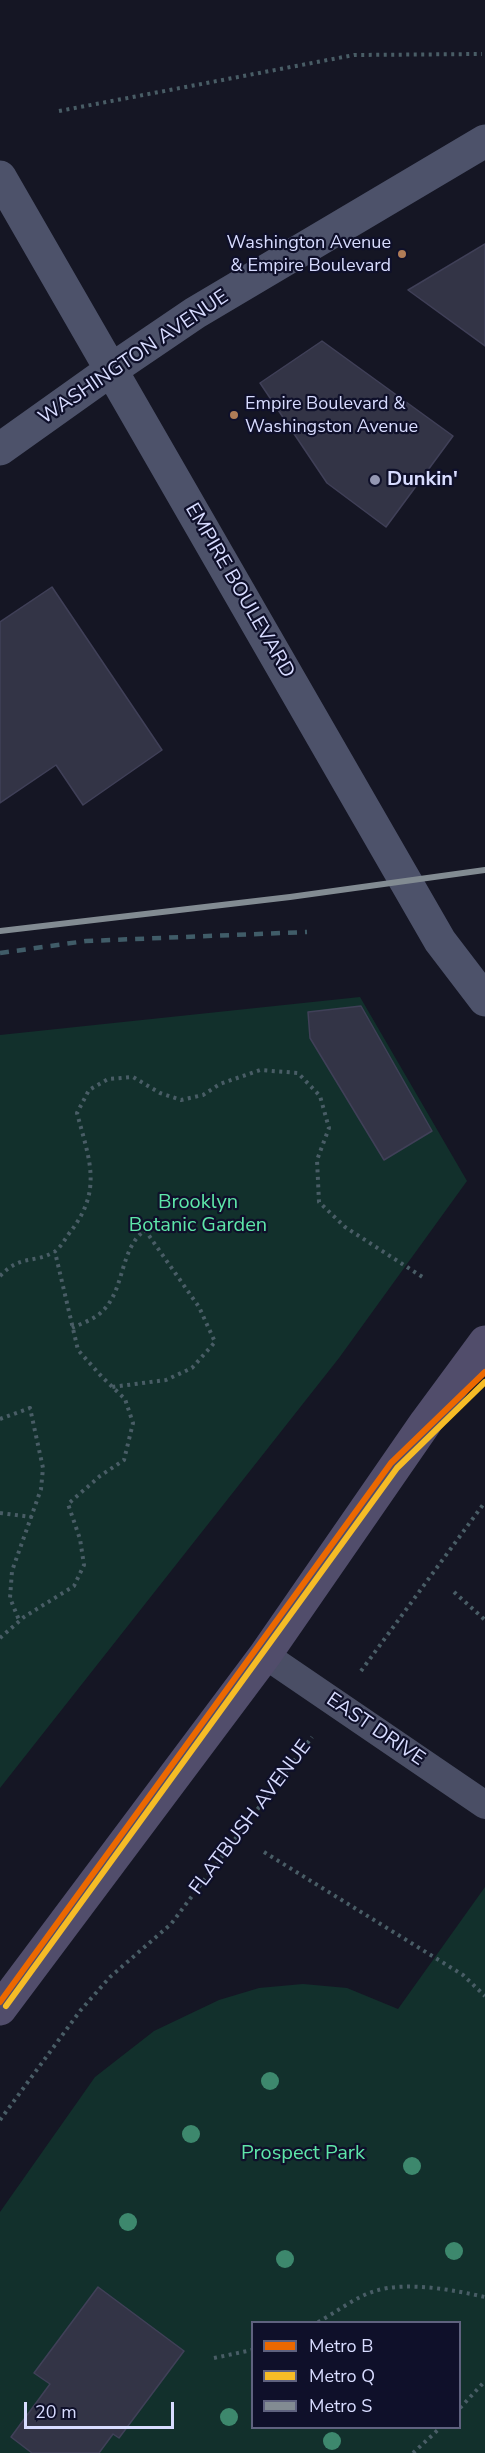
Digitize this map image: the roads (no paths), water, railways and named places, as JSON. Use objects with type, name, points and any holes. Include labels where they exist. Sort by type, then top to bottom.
[{"type":"main road","name":"WASHINGTON AVENUE","points":[[0,449],[195,313],[485,141]]},
{"type":"main road","name":"EMPIRE BOULEVARD","points":[[0,177],[440,941],[485,1000]]},
{"type":"main road","points":[[0,2009],[265,1655],[420,1431],[485,1342]]},
{"type":"lane","name":"EAST DRIVE","points":[[265,1655],[485,1805]]},
{"type":"railway","points":[[0,953],[86,941],[307,932]]},
{"type":"metro line","name":"S","points":[[0,931],[290,897],[485,870]]},
{"type":"metro line","name":"B","points":[[0,2002],[391,1463],[485,1372]]},
{"type":"metro line","name":"Q","points":[[6,2006],[397,1468],[485,1382]]},
{"type":"place","name":"Washington Avenue & Empire Boulevard","points":[[402,254]]},
{"type":"place","name":"Empire Boulevard & Washingston Avenue","points":[[234,415]]},
{"type":"place","name":"Dunkin'","points":[[375,480]]},
{"type":"park label","name":"Brooklyn Botanic Garden","points":[[198,1214]]},
{"type":"park label","name":"Prospect Park","points":[[303,2154]]}]
